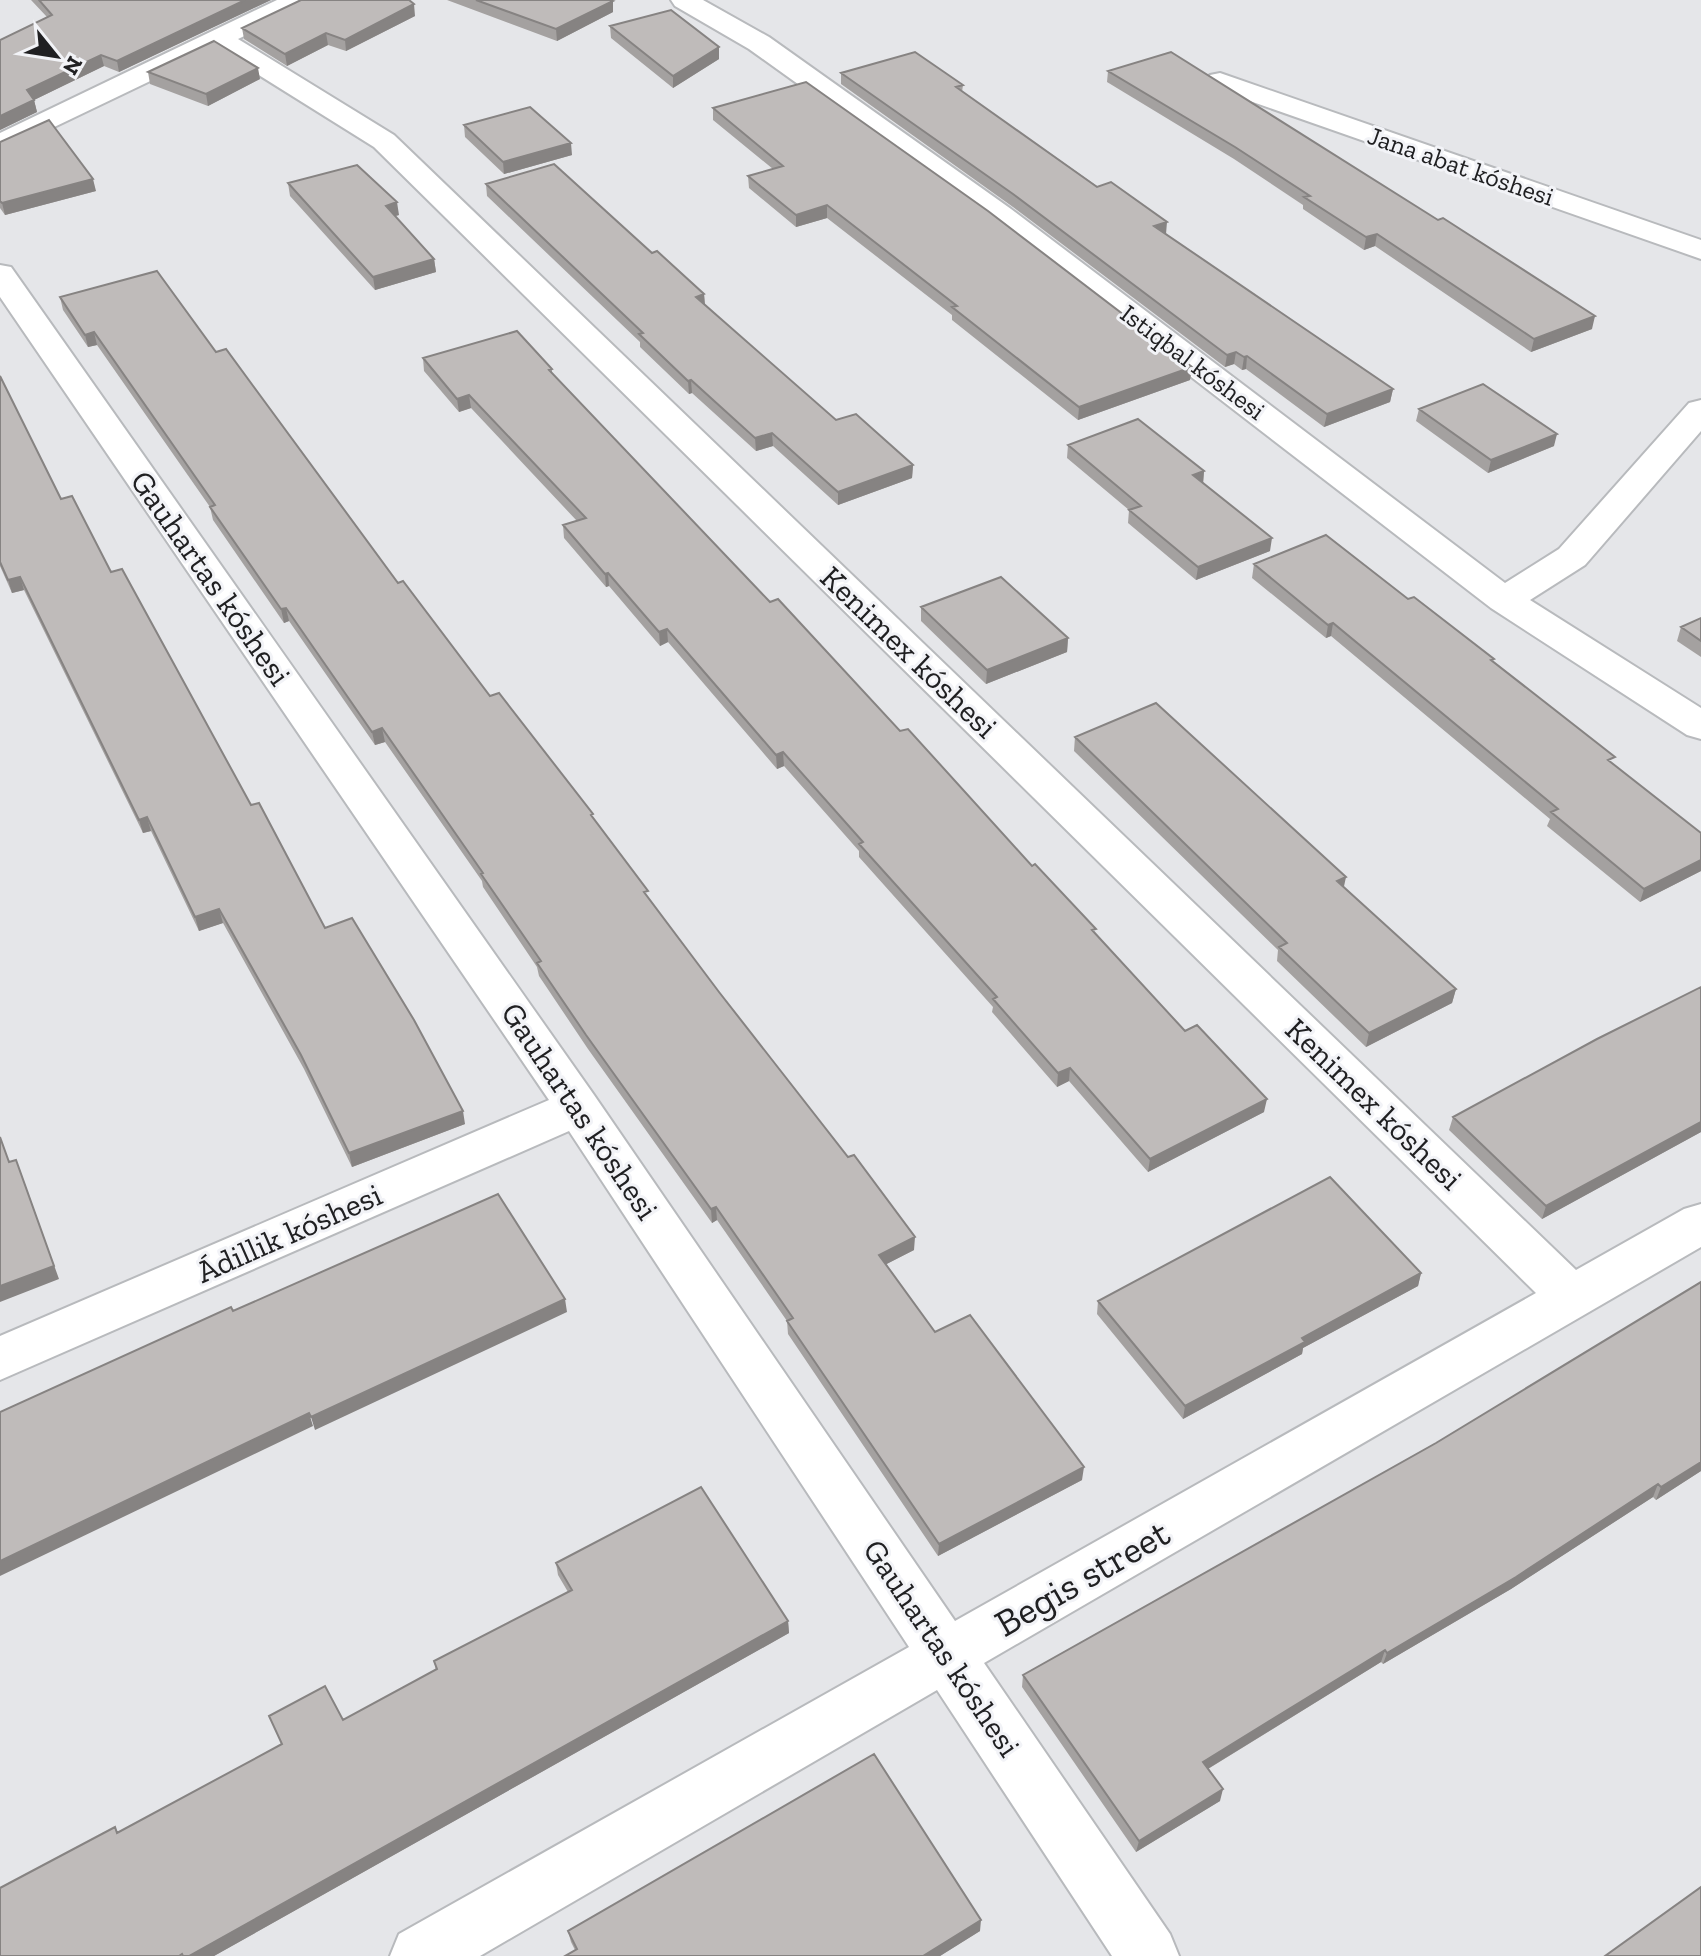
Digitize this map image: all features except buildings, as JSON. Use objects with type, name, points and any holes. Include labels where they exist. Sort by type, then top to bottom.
[{"type":"street","points":[[0,144],[298,0]]},
{"type":"street","name":"Istiqbal kóshesi","points":[[684,0],[759,43],[1000,215],[1504,600],[1701,726]]},
{"type":"street","name":"Kenimex kóshesi","points":[[219,39],[384,141],[1573,1298]]},
{"type":"street","name":"Jana abat kóshesi","points":[[1220,81],[1701,250]]},
{"type":"street","name":"Gauhartas kóshesi","points":[[0,274],[578,1107],[1148,1956]]},
{"type":"street","points":[[1504,600],[1572,557],[1701,410]]},
{"type":"street","name":"Ádillik kóshesi","points":[[0,1359],[578,1107]]},
{"type":"street","name":"Begis street","points":[[421,1956],[1701,1223]]}]
